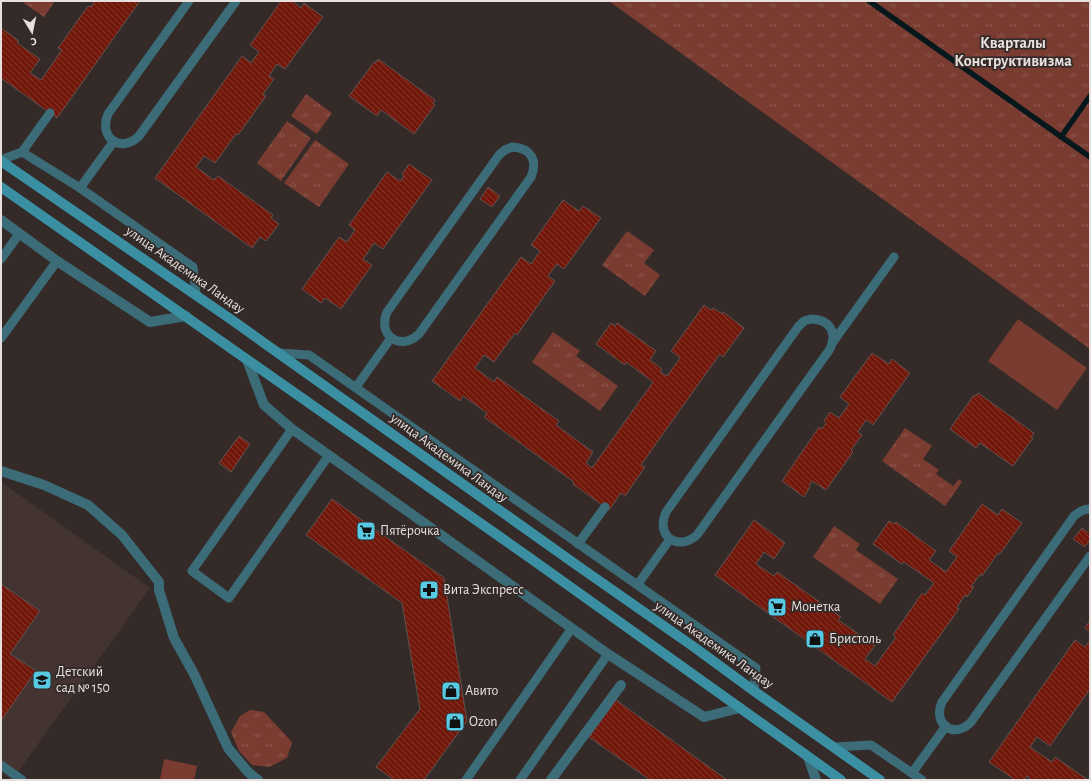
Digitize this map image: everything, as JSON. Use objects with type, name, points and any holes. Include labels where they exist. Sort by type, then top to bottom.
[{"type":"street","name":"улица Академика Ландау","points":[[1,161],[196,294],[571,562],[694,647],[880,780]]},
{"type":"street","points":[[1,187],[530,558],[841,780]]},
{"type":"street","points":[[1,220],[56,261],[150,322],[186,316]]},
{"type":"street","points":[[247,360],[264,405],[292,428],[608,654],[704,716],[740,708]]},
{"type":"street","points":[[1,471],[44,485],[88,505],[122,535],[159,582],[159,590],[174,638],[194,674],[228,748],[248,772],[258,780]]},
{"type":"street","points":[[551,780],[621,685]]},
{"type":"street","points":[[808,757],[816,780]]},
{"type":"lane","points":[[189,1],[108,114],[105,121],[105,128],[108,135],[114,141],[120,144],[127,144],[134,141],[139,136],[236,1]]},
{"type":"lane","points":[[1,161],[22,152],[50,113]]},
{"type":"lane","points":[[80,188],[114,141]]},
{"type":"lane","points":[[512,147],[526,150],[534,163],[534,170],[531,177],[419,334],[406,342],[399,342],[391,338],[384,326],[384,318],[387,312],[495,161],[505,150],[512,147]]},
{"type":"lane","points":[[22,152],[80,188],[193,267],[196,294]]},
{"type":"lane","points":[[1,259],[19,234]]},
{"type":"lane","points":[[833,342],[833,334],[825,322],[818,319],[811,319],[798,327],[666,512],[662,527],[665,534],[670,539],[677,542],[684,542],[692,540],[697,535],[894,257]]},
{"type":"lane","points":[[1,338],[56,261]]},
{"type":"lane","points":[[356,387],[391,338]]},
{"type":"lane","points":[[279,353],[309,355],[578,544],[638,584],[756,668],[754,691]]},
{"type":"lane","points":[[292,428],[192,571],[229,598],[329,455]]},
{"type":"lane","points":[[578,544],[605,507]]},
{"type":"lane","points":[[1090,509],[1079,512],[1074,516],[942,702],[939,708],[941,722],[953,730],[966,728],[1090,556]]},
{"type":"lane","points":[[638,584],[670,539]]},
{"type":"lane","points":[[466,780],[572,628]]},
{"type":"lane","points":[[520,780],[608,654]]},
{"type":"lane","points":[[912,773],[946,726]]},
{"type":"lane","points":[[834,747],[871,745],[922,780]]},
{"type":"lane","points":[[1,765],[22,780]]},
{"type":"shaded area","name":"Детский сад № 150","points":[[1,482],[150,588],[12,780],[1,772]]},
{"type":"green space","points":[[21,1],[55,1],[44,17]]},
{"type":"green space","points":[[609,1],[1090,1],[1090,349]]},
{"type":"green space","points":[[306,94],[332,113],[317,134],[291,116]]},
{"type":"green space","points":[[287,121],[311,138],[281,181],[257,163]]},
{"type":"green space","points":[[315,140],[349,164],[319,207],[284,183]]},
{"type":"green space","points":[[627,231],[654,250],[644,263],[660,275],[645,296],[602,265]]},
{"type":"green space","points":[[1018,319],[1087,368],[1057,410],[988,361]]},
{"type":"green space","points":[[553,332],[580,351],[576,356],[618,386],[600,411],[532,362]]},
{"type":"green space","points":[[905,428],[932,446],[923,459],[939,470],[936,474],[953,486],[959,479],[962,482],[945,506],[882,461]]},
{"type":"green space","points":[[834,526],[860,544],[856,550],[898,579],[880,604],[813,557]]},
{"type":"green space","points":[[250,710],[264,712],[292,742],[287,758],[269,767],[252,765],[239,751],[231,732],[240,716]]},
{"type":"green space","points":[[164,759],[197,766],[194,780],[160,780]]},
{"type":"building","points":[[95,1],[140,1],[57,118],[1,78],[1,28],[19,41],[17,43],[40,59],[30,73],[41,80],[62,50],[58,48],[88,6],[91,7]]},
{"type":"building","points":[[281,1],[292,1],[301,8],[304,3],[323,17],[285,69],[277,64],[269,76],[274,79],[263,94],[266,96],[238,135],[236,134],[215,163],[204,156],[196,167],[214,180],[218,176],[273,215],[271,218],[279,224],[266,241],[260,237],[252,248],[155,178],[242,56],[251,63],[259,52],[250,45]]},
{"type":"building","points":[[378,59],[435,100],[433,104],[435,105],[414,134],[381,110],[377,116],[349,96],[374,62],[376,63]]},
{"type":"building","points":[[409,164],[432,180],[383,249],[374,243],[363,259],[372,265],[341,309],[325,298],[321,303],[302,289],[339,237],[347,242],[355,230],[349,225],[387,172],[400,181],[404,176],[402,174]]},
{"type":"building","points":[[488,187],[500,196],[492,207],[480,199]]},
{"type":"building","points":[[563,200],[579,211],[583,206],[601,218],[564,269],[557,264],[548,276],[555,281],[517,335],[515,333],[494,362],[484,355],[475,368],[494,382],[497,377],[559,421],[556,425],[593,452],[586,463],[592,468],[653,382],[626,362],[625,365],[596,344],[611,323],[615,326],[617,323],[656,351],[650,360],[662,369],[660,372],[667,376],[680,358],[671,351],[704,305],[711,310],[713,308],[722,314],[723,312],[744,328],[723,357],[720,354],[641,465],[645,467],[625,496],[621,493],[609,510],[573,484],[574,482],[484,417],[487,413],[463,396],[460,401],[432,381],[521,257],[531,264],[540,251],[531,245]]},
{"type":"building","points":[[872,353],[889,364],[892,359],[910,373],[873,425],[866,420],[858,432],[862,435],[851,450],[853,452],[826,490],[812,481],[804,497],[782,481],[819,427],[822,429],[826,423],[824,421],[830,412],[839,418],[849,404],[840,397]]},
{"type":"building","points":[[978,393],[1034,433],[1031,437],[1033,438],[1013,466],[980,443],[976,448],[950,429],[974,395],[976,396]]},
{"type":"building","points":[[239,436],[250,444],[231,472],[219,463]]},
{"type":"building","points":[[332,499],[444,578],[467,721],[424,780],[394,780],[376,767],[420,709],[402,603],[306,535]]},
{"type":"building","points":[[982,504],[998,515],[1002,509],[1022,523],[1000,554],[998,553],[982,576],[980,574],[971,586],[974,587],[967,597],[965,595],[957,607],[959,609],[892,702],[715,575],[754,520],[785,543],[774,559],[764,552],[756,564],[774,576],[777,572],[841,617],[838,620],[875,645],[865,659],[875,666],[896,637],[893,635],[922,593],[925,595],[934,583],[904,562],[902,564],[873,544],[889,521],[894,524],[896,522],[936,551],[929,560],[946,572],[957,557],[949,551]]},
{"type":"building","points":[[1082,528],[1090,534],[1090,540],[1085,547],[1073,539]]},
{"type":"building","points":[[1,584],[40,611],[10,654],[36,671],[1,721]]},
{"type":"building","points":[[1090,620],[1090,632],[1085,628]]},
{"type":"building","points":[[1075,640],[1085,647],[1090,640],[1090,689],[1050,746],[1037,737],[1030,747],[1052,762],[1055,757],[1088,780],[1032,780],[1027,776],[1024,780],[1015,780],[989,762]]},
{"type":"building","points":[[616,700],[727,780],[650,780],[589,737]]},
{"type":"waterway","points":[[869,1],[1090,157]]},
{"type":"waterway","points":[[1061,137],[1090,96]]},
{"type":"place","name":"Пятёрочка","points":[[366,531]]},
{"type":"place","name":"Вита Экспресс","points":[[429,590]]},
{"type":"place","name":"Монетка","points":[[777,607]]},
{"type":"place","name":"Бристоль","points":[[815,639]]},
{"type":"place","name":"Детский сад № 150","points":[[42,680]]},
{"type":"place","name":"Авито","points":[[451,691]]},
{"type":"place","name":"Ozon","points":[[455,722]]},
{"type":"district","name":"Кварталы Конструктивизма","points":[[1013,52]]}]
